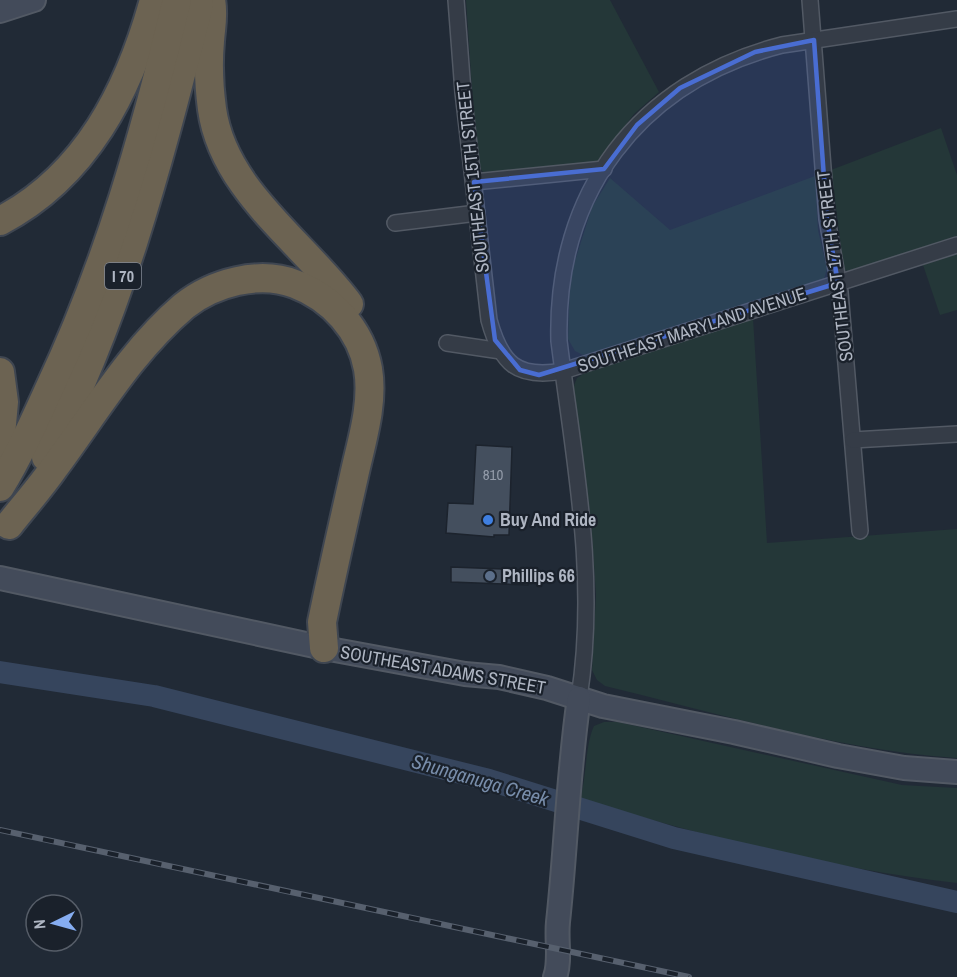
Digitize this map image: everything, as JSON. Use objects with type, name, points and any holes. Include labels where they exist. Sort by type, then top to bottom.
[{"type":"highway","points":[[0,221],[28,206],[50,190],[88,145],[119,94],[144,35],[154,0]]},
{"type":"highway","name":"I 70","points":[[0,487],[59,369],[105,255],[127,194],[177,0]]},
{"type":"highway","name":"I 70","points":[[4,534],[62,423],[127,264],[146,209],[200,0]]},
{"type":"highway","points":[[211,0],[213,14],[210,39],[212,110],[222,145],[250,192],[343,297],[363,323],[373,343],[380,372],[381,407],[335,624],[324,648]]},
{"type":"highway","points":[[4,534],[55,468],[110,388],[185,306],[214,289],[249,279],[270,278],[307,288],[338,311],[357,336],[366,360],[369,387],[363,432],[322,622],[324,648]]},
{"type":"highway","points":[[0,372],[4,402],[0,446]]},
{"type":"main road","points":[[0,11],[34,0]]},
{"type":"main road","name":"SOUTHEAST ADAMS STREET","points":[[0,578],[324,648],[465,674],[499,677],[547,688],[615,709],[734,732],[849,759],[904,768],[957,772]]},
{"type":"main road","points":[[557,975],[557,930],[573,741],[579,698]]},
{"type":"street","name":"SOUTHEAST 15TH STREET","points":[[456,0],[489,320],[501,351]]},
{"type":"street","name":"SOUTHEAST 17TH STREET","points":[[810,0],[826,219],[838,283],[860,531]]},
{"type":"street","points":[[579,698],[587,627],[588,577],[558,314],[565,258],[582,205],[604,169],[637,125],[680,88],[712,70],[754,52],[814,40],[957,19]]},
{"type":"street","points":[[474,182],[604,169]]},
{"type":"street","points":[[395,223],[477,213]]},
{"type":"street","name":"SOUTHEAST MARYLAND AVENUE","points":[[501,351],[520,370],[529,374],[539,375],[563,371],[957,244]]},
{"type":"street","points":[[447,343],[501,351]]},
{"type":"street","points":[[853,440],[957,434]]},
{"type":"highlighted area","points":[[814,40],[827,219],[838,283],[539,375],[520,370],[495,340],[474,182],[604,169],[637,125],[680,88],[755,52]]},
{"type":"shaded area","points":[[466,0],[610,0],[659,92],[634,114],[595,165],[483,172],[477,164]]},
{"type":"shaded area","points":[[941,128],[957,175],[957,239],[850,273],[844,269],[831,170]]},
{"type":"shaded area","points":[[815,176],[818,230],[827,269],[824,279],[816,290],[583,355],[575,351],[568,339],[570,277],[592,207],[610,178],[670,230]]},
{"type":"shaded area","points":[[957,254],[957,310],[940,315],[923,265]]},
{"type":"shaded area","points":[[753,318],[767,543],[957,529],[957,758],[912,754],[780,730],[605,686],[597,680],[592,670],[596,595],[591,520],[573,388],[577,378],[588,371]]},
{"type":"shaded area","points":[[604,722],[618,722],[902,785],[957,788],[957,883],[814,860],[673,826],[580,799],[591,734],[594,726]]},
{"type":"building","points":[[476,445],[512,447],[509,535],[494,535],[494,537],[446,533],[448,503],[473,504]]},
{"type":"building","name":"Phillips 66","points":[[451,567],[529,570],[528,585],[451,582]]},
{"type":"waterway","name":"Shunganuga Creek","points":[[0,672],[154,696],[489,780],[674,838],[957,902]]},
{"type":"railway","points":[[0,830],[689,977]]},
{"type":"place","name":"Buy And Ride","points":[[488,520]]},
{"type":"place","name":"Phillips 66","points":[[490,576]]}]
